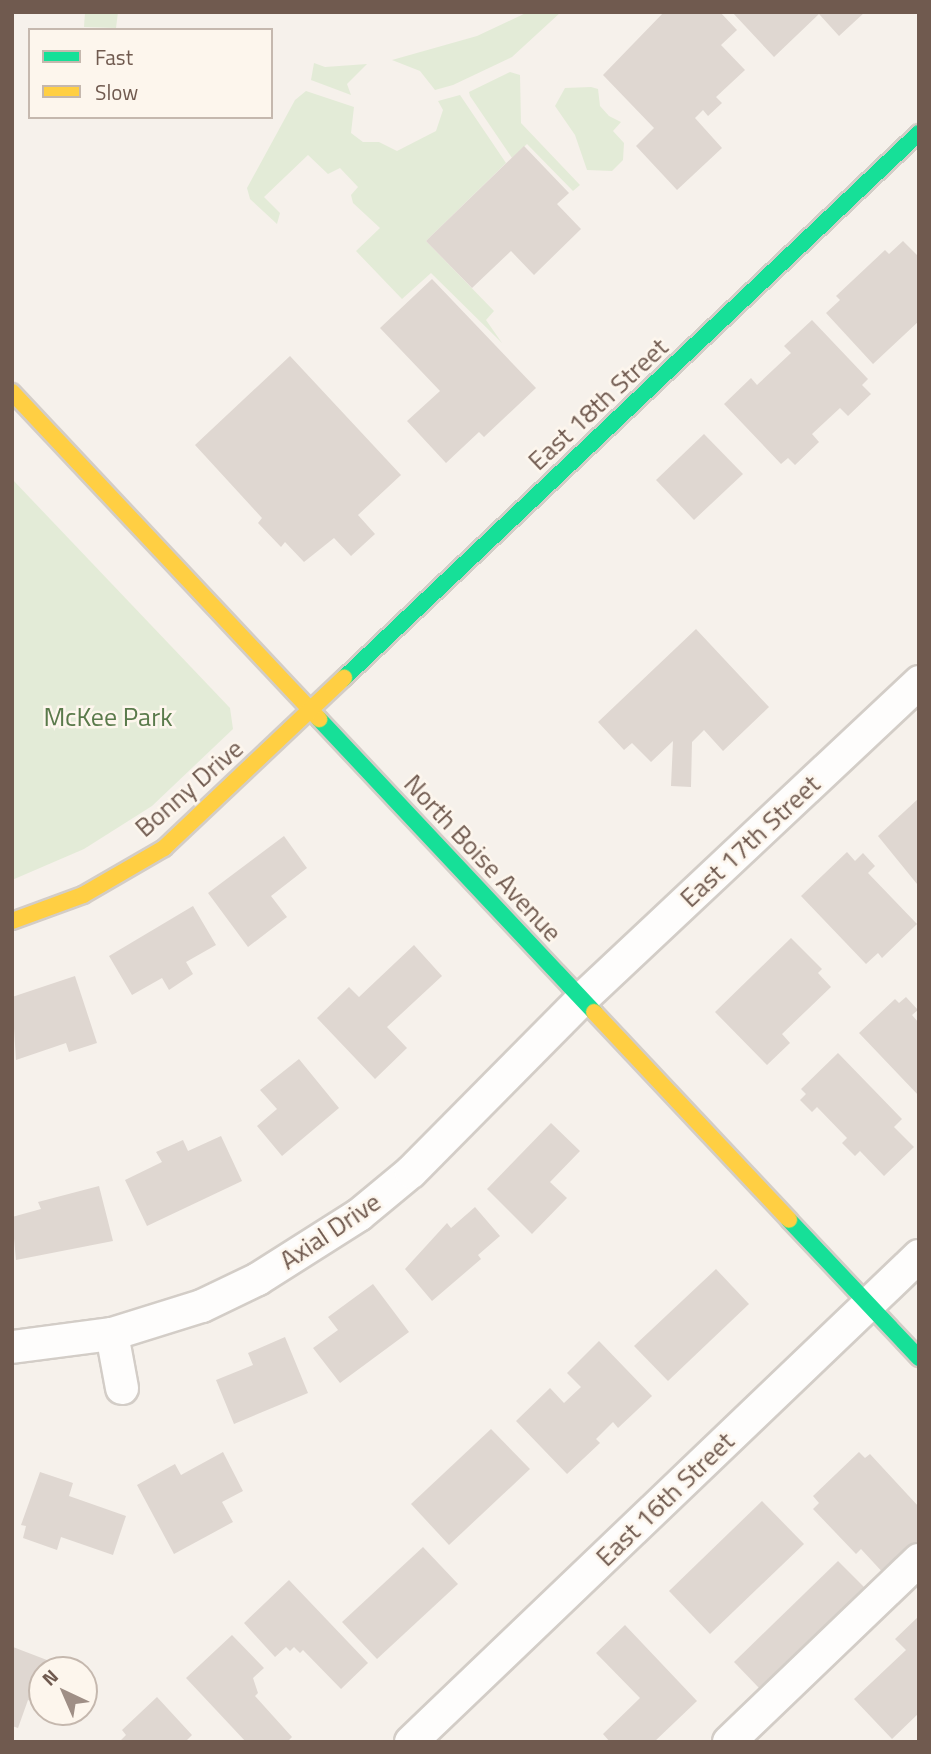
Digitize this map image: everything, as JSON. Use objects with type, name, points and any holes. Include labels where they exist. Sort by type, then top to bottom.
[{"type":"street","name":"East 18th Street","points":[[312,710],[919,133]]},
{"type":"street","name":"North Boise Avenue","points":[[12,391],[919,1358]]},
{"type":"street","name":"East 17th Street","points":[[582,999],[919,682]]},
{"type":"street","name":"Bonny Drive","points":[[12,921],[83,895],[164,848],[312,710]]},
{"type":"street","name":"Axial Drive","points":[[12,1347],[112,1334],[202,1306],[258,1279],[359,1215],[411,1172],[582,999]]},
{"type":"street","name":"East 16th Street","points":[[411,1742],[919,1256]]},
{"type":"street","points":[[112,1334],[122,1388]]},
{"type":"street","points":[[729,1742],[919,1560]]},
{"type":"green space","points":[[85,12],[118,12],[116,28],[84,27]]},
{"type":"green space","points":[[528,12],[561,12],[512,57],[453,85],[435,90],[420,71],[392,60],[477,36]]},
{"type":"green space","points":[[314,63],[325,67],[367,64],[347,84],[351,95],[311,80]]},
{"type":"green space","points":[[510,72],[520,75],[521,123],[580,185],[573,191],[527,144],[512,158],[470,96],[469,92]]},
{"type":"green space","points":[[565,88],[598,89],[600,106],[609,116],[621,122],[613,131],[624,143],[623,160],[612,171],[587,170],[575,135],[555,106]]},
{"type":"green space","points":[[306,91],[354,107],[351,133],[363,142],[379,142],[397,151],[436,131],[443,110],[438,101],[460,95],[506,163],[426,241],[494,311],[486,320],[502,343],[431,273],[402,299],[356,251],[380,228],[353,203],[351,195],[358,187],[340,168],[328,174],[308,155],[264,197],[280,213],[277,224],[250,199],[247,188],[295,100]]},
{"type":"green space","name":"McKee Park","points":[[12,479],[230,708],[233,729],[152,806],[84,849],[12,880]]},
{"type":"building","points":[[664,12],[720,12],[737,30],[721,45],[745,70],[716,97],[722,103],[708,116],[703,110],[695,118],[722,148],[677,190],[636,146],[654,128],[603,75]]},
{"type":"building","points":[[732,12],[865,12],[839,36],[819,14],[774,57]]},
{"type":"building","points":[[524,146],[569,193],[557,204],[581,229],[534,275],[511,251],[472,288],[426,241]]},
{"type":"building","points":[[903,241],[919,257],[919,321],[873,364],[826,313],[840,300],[836,296],[885,250],[889,254]]},
{"type":"building","points":[[432,279],[536,388],[484,437],[479,432],[446,463],[407,421],[440,391],[380,328]]},
{"type":"building","points":[[812,320],[868,379],[862,385],[871,394],[848,416],[840,408],[812,434],[819,442],[795,465],[788,458],[781,464],[724,404],[751,378],[757,385],[791,353],[784,346]]},
{"type":"building","points":[[290,356],[401,475],[358,515],[375,534],[351,556],[334,538],[304,562],[285,542],[281,547],[258,523],[262,518],[195,445]]},
{"type":"building","points":[[704,434],[743,474],[694,520],[656,480]]},
{"type":"building","points":[[696,629],[769,707],[723,751],[704,730],[692,742],[691,787],[671,786],[673,741],[651,762],[632,743],[624,750],[598,722]]},
{"type":"building","points":[[919,798],[919,882],[917,884],[878,836]]},
{"type":"building","points":[[284,836],[307,868],[271,896],[287,917],[248,947],[208,893]]},
{"type":"building","points":[[847,852],[855,861],[863,853],[875,866],[868,873],[917,924],[882,958],[878,953],[866,964],[801,896]]},
{"type":"building","points":[[193,906],[216,945],[186,962],[193,974],[169,990],[162,978],[132,995],[109,956]]},
{"type":"building","points":[[791,938],[822,969],[818,973],[831,987],[782,1034],[790,1043],[767,1065],[715,1012]]},
{"type":"building","points":[[414,945],[442,976],[387,1027],[407,1048],[375,1079],[317,1018],[349,987],[359,997]]},
{"type":"building","points":[[75,976],[97,1043],[69,1052],[66,1043],[16,1060],[12,997]]},
{"type":"building","points":[[906,997],[918,1010],[912,1015],[919,1023],[919,1096],[859,1033],[895,999],[899,1003]]},
{"type":"building","points":[[838,1053],[902,1119],[894,1127],[914,1147],[884,1176],[860,1151],[855,1156],[842,1143],[847,1138],[817,1107],[812,1112],[800,1100],[806,1094],[801,1089]]},
{"type":"building","points":[[299,1059],[339,1108],[282,1156],[257,1126],[277,1109],[260,1090]]},
{"type":"building","points":[[551,1123],[580,1151],[550,1182],[567,1198],[532,1234],[487,1189]]},
{"type":"building","points":[[221,1136],[242,1181],[147,1226],[125,1180],[162,1162],[156,1152],[183,1140],[188,1151]]},
{"type":"building","points":[[99,1186],[113,1241],[16,1260],[12,1217],[41,1209],[38,1202]]},
{"type":"building","points":[[475,1207],[500,1236],[478,1255],[481,1259],[432,1301],[405,1269],[447,1223],[451,1228]]},
{"type":"building","points":[[716,1269],[749,1304],[668,1381],[634,1346]]},
{"type":"building","points":[[373,1284],[409,1332],[340,1383],[313,1348],[338,1330],[328,1317]]},
{"type":"building","points":[[285,1337],[308,1393],[234,1424],[216,1380],[253,1365],[248,1353]]},
{"type":"building","points":[[599,1341],[652,1396],[618,1428],[613,1422],[596,1439],[600,1443],[567,1474],[516,1421],[550,1388],[564,1403],[581,1387],[567,1373]]},
{"type":"building","points":[[491,1429],[530,1469],[449,1545],[411,1504]]},
{"type":"building","points":[[223,1452],[243,1491],[222,1502],[233,1522],[174,1554],[137,1485],[175,1464],[181,1475]]},
{"type":"building","points":[[859,1452],[865,1458],[870,1454],[919,1507],[919,1545],[886,1576],[861,1549],[856,1554],[813,1509],[819,1503],[813,1496]]},
{"type":"building","points":[[40,1472],[73,1483],[69,1496],[126,1516],[113,1555],[61,1537],[57,1550],[23,1538],[26,1526],[21,1525]]},
{"type":"building","points":[[762,1501],[804,1544],[710,1634],[669,1591]]},
{"type":"building","points":[[423,1547],[458,1584],[377,1659],[342,1622]]},
{"type":"building","points":[[838,1561],[865,1588],[760,1689],[734,1662]]},
{"type":"building","points":[[289,1580],[368,1663],[341,1689],[303,1650],[300,1653],[294,1647],[290,1651],[286,1647],[275,1657],[244,1623]]},
{"type":"building","points":[[919,1616],[919,1713],[892,1739],[854,1699],[906,1650],[895,1639]]},
{"type":"building","points":[[625,1625],[697,1701],[654,1742],[610,1742],[603,1734],[640,1698],[596,1653]]},
{"type":"building","points":[[232,1635],[264,1668],[253,1678],[258,1693],[255,1696],[292,1737],[287,1742],[246,1742],[186,1678]]},
{"type":"building","points":[[13,1647],[36,1656],[28,1656],[28,1700],[18,1728],[12,1726]]},
{"type":"building","points":[[157,1697],[192,1735],[185,1742],[119,1742],[126,1735],[122,1730]]},
{"type":"traffic: fast","points":[[344,678],[919,133]]},
{"type":"traffic: fast","points":[[319,719],[594,1012]]},
{"type":"traffic: fast","points":[[789,1220],[919,1358]]},
{"type":"traffic: slow","points":[[12,392],[319,719]]},
{"type":"traffic: slow","points":[[12,921],[83,895],[164,848],[344,678]]},
{"type":"traffic: slow","points":[[594,1012],[789,1220]]}]
